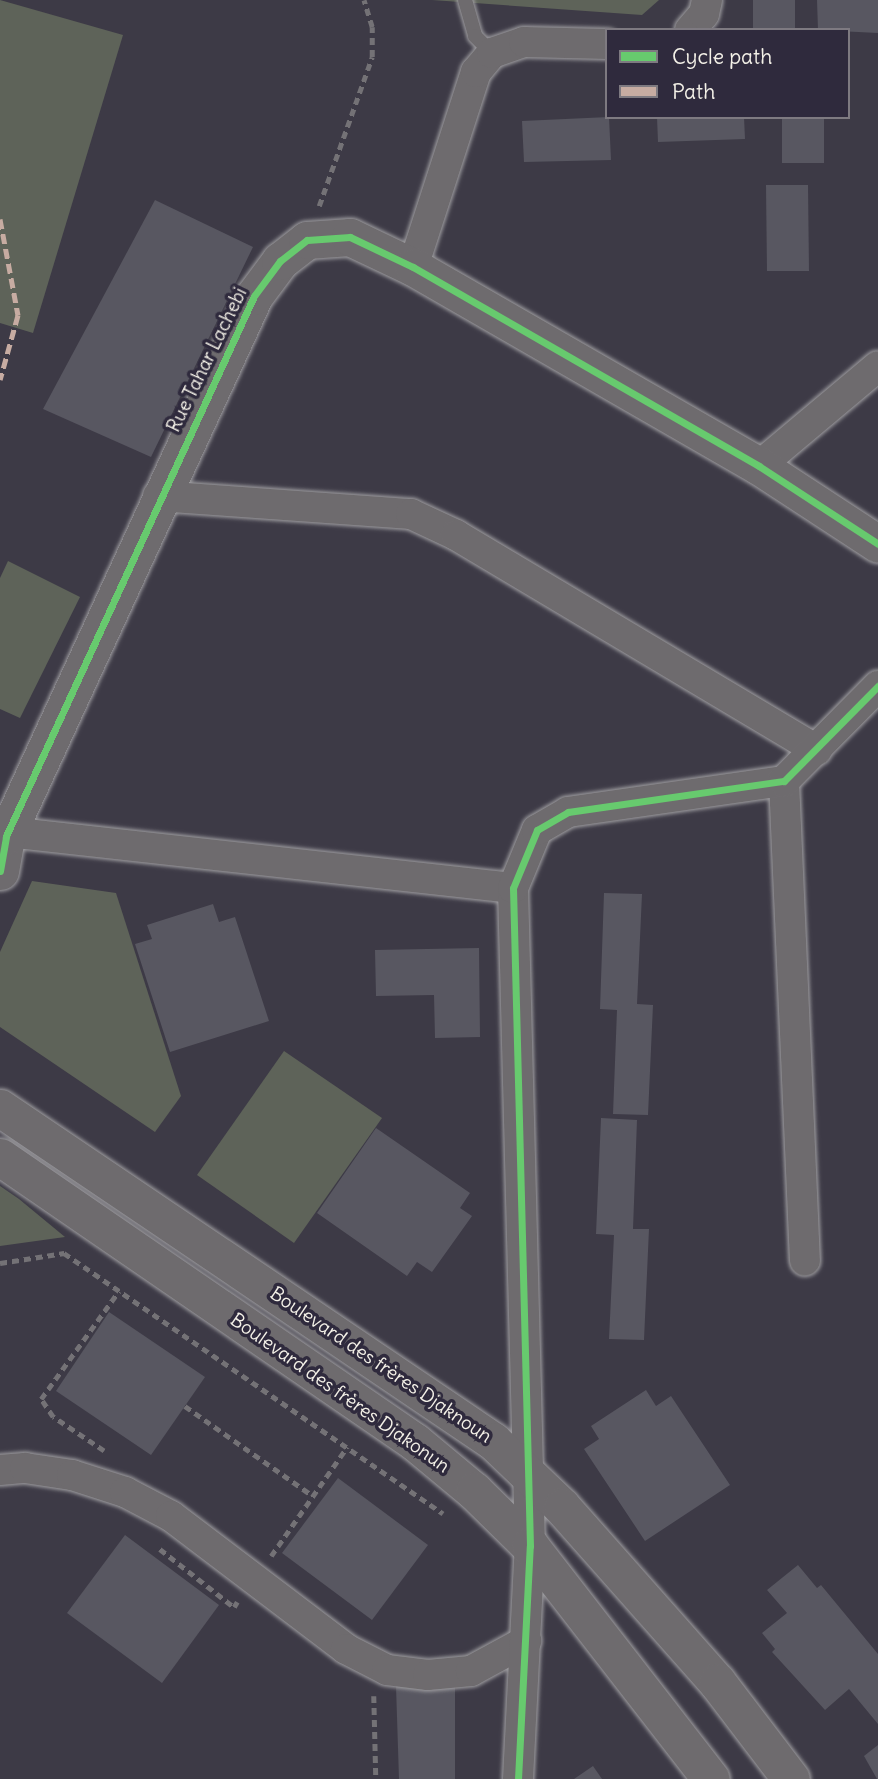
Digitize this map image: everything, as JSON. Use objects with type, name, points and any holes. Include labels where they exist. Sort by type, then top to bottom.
[{"type":"street","points":[[692,28],[704,14],[707,0]]},
{"type":"street","points":[[413,267],[476,72],[492,53],[524,42],[605,44]]},
{"type":"street","points":[[307,240],[350,237],[413,267],[758,466],[878,544]]},
{"type":"street","name":"Rue Tahar Lachebi","points":[[3,845],[158,496],[254,296],[280,261],[307,240]]},
{"type":"street","points":[[758,466],[878,366]]},
{"type":"street","points":[[158,496],[411,514],[456,535],[817,750]]},
{"type":"street","points":[[518,1779],[530,1546],[513,888],[537,830],[568,812],[785,781],[878,686]]},
{"type":"street","points":[[785,781],[805,1261]]},
{"type":"street","points":[[3,845],[513,888]]},
{"type":"street","name":"Boulevard des frères Djaknoun","points":[[0,1108],[493,1441],[526,1472],[717,1682],[791,1779]]},
{"type":"street","name":"Boulevard des frères Djakonun","points":[[0,1157],[415,1442],[530,1546],[711,1779]]},
{"type":"street","points":[[0,1470],[25,1468],[72,1475],[125,1492],[171,1516],[346,1649],[387,1670],[428,1675],[471,1671],[526,1641]]},
{"type":"lane","points":[[465,0],[475,36],[492,53]]},
{"type":"path","points":[[307,240],[372,57],[372,27],[363,0]]},
{"type":"path","points":[[0,1263],[64,1253],[447,1516]]},
{"type":"path","points":[[109,1455],[53,1417],[41,1399],[118,1291]]},
{"type":"path","points":[[185,1406],[313,1496]]},
{"type":"path","points":[[257,1552],[268,1560]]},
{"type":"path","points":[[374,1663],[376,1779]]},
{"type":"shaded area","points":[[0,0],[123,35],[33,333],[0,323]]},
{"type":"shaded area","points":[[432,0],[659,0],[642,15]]},
{"type":"shaded area","points":[[8,561],[80,597],[20,718],[0,709],[0,578]]},
{"type":"shaded area","points":[[32,881],[116,893],[181,1096],[155,1132],[0,1027],[0,952]]},
{"type":"shaded area","points":[[284,1051],[382,1118],[294,1243],[197,1175]]},
{"type":"shaded area","points":[[0,1186],[19,1199],[65,1237],[0,1246]]},
{"type":"building","points":[[753,0],[795,0],[795,28],[753,28]]},
{"type":"building","points":[[817,0],[878,0],[878,33],[850,32],[850,28],[818,28]]},
{"type":"building","points":[[605,117],[609,119],[611,160],[524,162],[522,121]]},
{"type":"building","points":[[657,119],[744,119],[745,139],[658,142]]},
{"type":"building","points":[[782,119],[824,119],[824,163],[782,163]]},
{"type":"building","points":[[766,185],[808,185],[809,271],[767,271]]},
{"type":"building","points":[[155,200],[253,247],[151,457],[43,409]]},
{"type":"building","points":[[604,893],[642,894],[637,1004],[653,1005],[648,1115],[613,1114],[617,1010],[600,1009]]},
{"type":"building","points":[[213,904],[219,922],[235,917],[269,1021],[170,1052],[135,944],[152,939],[147,925]]},
{"type":"building","points":[[479,948],[480,1037],[435,1038],[434,995],[376,996],[375,950]]},
{"type":"building","points":[[601,1118],[637,1120],[633,1229],[649,1229],[644,1340],[609,1339],[614,1235],[596,1234]]},
{"type":"building","points":[[376,1128],[470,1193],[460,1208],[472,1216],[432,1272],[417,1262],[407,1276],[317,1213]]},
{"type":"building","points":[[109,1312],[205,1377],[151,1455],[56,1391]]},
{"type":"building","points":[[646,1390],[656,1406],[671,1396],[730,1485],[645,1541],[584,1449],[599,1439],[591,1426]]},
{"type":"building","points":[[338,1478],[428,1545],[372,1620],[282,1553]]},
{"type":"building","points":[[125,1535],[219,1605],[162,1683],[67,1613]]},
{"type":"building","points":[[798,1565],[817,1588],[821,1585],[878,1654],[878,1724],[849,1689],[825,1710],[772,1652],[775,1649],[762,1633],[787,1613],[767,1590]]},
{"type":"building","points":[[455,1680],[455,1779],[399,1779],[396,1686]]},
{"type":"building","points":[[878,1745],[878,1779],[877,1779],[864,1756]]},
{"type":"building","points":[[593,1766],[602,1779],[574,1779]]},
{"type":"marked path","points":[[0,219],[18,315],[0,380]]},
{"type":"cycle path","points":[[0,871],[6,836],[254,296],[280,261],[307,240],[350,237],[413,267],[759,466],[878,544]]},
{"type":"cycle path","points":[[518,1779],[530,1546],[513,888],[537,830],[568,812],[784,781],[878,686]]}]
